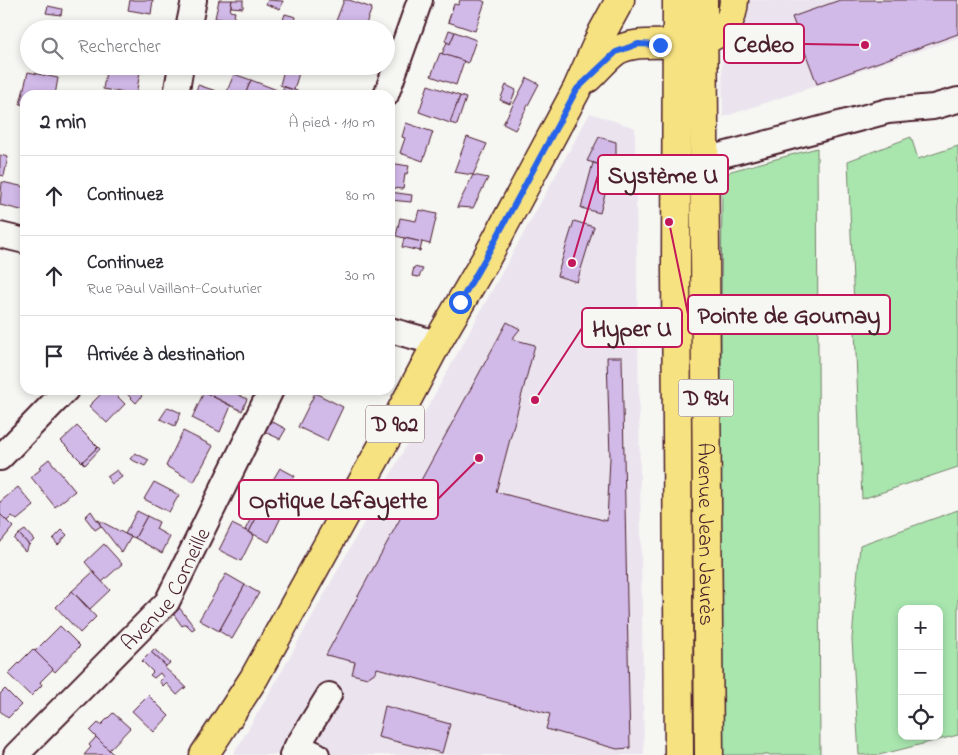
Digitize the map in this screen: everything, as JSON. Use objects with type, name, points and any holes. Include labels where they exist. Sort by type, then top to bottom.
[{"type":"main road","name":"D 902","points":[[204,755],[254,678],[390,432],[577,89],[602,33],[620,0]]},
{"type":"main road","points":[[626,0],[627,23],[638,44]]},
{"type":"main road","name":"D 934","points":[[677,0],[677,45]]},
{"type":"main road","name":"D 934","points":[[703,0],[704,41]]},
{"type":"main road","points":[[677,45],[704,41],[724,30],[733,12],[734,0]]},
{"type":"main road","name":"Avenue Jean Jaurès","points":[[704,41],[709,755]]},
{"type":"main road","name":"D 902","points":[[577,89],[616,52],[638,44],[677,45]]},
{"type":"main road","name":"Avenue Jean Jaurès","points":[[677,45],[676,280],[679,755]]},
{"type":"street","points":[[190,20],[194,0]]},
{"type":"street","points":[[395,70],[420,0]]},
{"type":"street","points":[[177,90],[179,75]]},
{"type":"street","points":[[388,90],[393,75]]},
{"type":"street","points":[[704,160],[888,111],[933,107],[958,100]]},
{"type":"street","points":[[0,235],[20,240]]},
{"type":"street","points":[[395,331],[437,343]]},
{"type":"street","points":[[0,458],[61,395]]},
{"type":"street","name":"Avenue Corneille","points":[[16,755],[167,602],[269,395]]},
{"type":"street","points":[[302,752],[329,695]]},
{"type":"shaded area","points":[[721,0],[958,0],[958,38],[723,117]]},
{"type":"shaded area","points":[[590,113],[635,128],[644,755],[233,755],[282,671]]},
{"type":"green space","points":[[911,137],[918,159],[958,146],[958,467],[862,499],[848,161]]},
{"type":"green space","points":[[817,148],[820,755],[718,755],[722,180],[731,171]]},
{"type":"green space","points":[[958,510],[958,735],[943,739],[943,605],[898,605],[898,740],[938,740],[879,755],[859,755],[852,639],[860,545]]},
{"type":"building","points":[[130,0],[153,0],[151,14],[128,10]]},
{"type":"building","points":[[219,0],[232,0],[230,11],[235,12],[233,20],[215,18]]},
{"type":"building","points":[[232,0],[243,0],[243,8],[231,7]]},
{"type":"building","points":[[268,0],[283,1],[280,9],[266,4]]},
{"type":"building","points":[[344,0],[372,8],[367,20],[336,20]]},
{"type":"building","points":[[460,0],[481,0],[485,2],[475,31],[448,22],[454,4],[458,5]]},
{"type":"building","points":[[840,0],[958,0],[958,34],[817,84],[792,17]]},
{"type":"building","points":[[48,6],[62,9],[61,15],[46,13]]},
{"type":"building","points":[[285,14],[296,17],[295,20],[283,20]]},
{"type":"building","points":[[449,30],[455,32],[450,44],[445,41]]},
{"type":"building","points":[[455,32],[476,40],[468,63],[442,54],[447,42],[450,44]]},
{"type":"building","points":[[440,53],[464,61],[456,85],[431,76]]},
{"type":"building","points":[[27,75],[43,75],[58,78],[56,90],[24,90]]},
{"type":"building","points":[[105,75],[139,75],[137,90],[103,89]]},
{"type":"building","points":[[234,75],[251,80],[247,90],[228,90]]},
{"type":"building","points":[[283,75],[298,75],[294,90],[280,85]]},
{"type":"building","points":[[527,78],[539,84],[515,130],[503,124]]},
{"type":"building","points":[[251,80],[277,90],[247,90]]},
{"type":"building","points":[[198,85],[213,90],[196,90]]},
{"type":"building","points":[[428,85],[460,96],[450,123],[419,112]]},
{"type":"building","points":[[506,85],[516,90],[510,104],[500,100]]},
{"type":"building","points":[[284,87],[293,90],[282,90]]},
{"type":"building","points":[[460,96],[466,98],[457,125],[450,123]]},
{"type":"building","points":[[406,123],[433,132],[423,161],[400,153],[405,138],[402,137]]},
{"type":"building","points":[[467,137],[487,144],[473,175],[454,172]]},
{"type":"building","points":[[599,137],[616,142],[616,169],[587,161]]},
{"type":"building","points":[[0,155],[8,157],[4,176],[0,175]]},
{"type":"building","points":[[593,163],[612,168],[600,213],[581,208]]},
{"type":"building","points":[[395,164],[409,166],[407,174],[405,173],[403,189],[395,188]]},
{"type":"building","points":[[473,175],[488,178],[473,208],[457,207]]},
{"type":"building","points":[[2,182],[20,186],[20,210],[0,205]]},
{"type":"building","points":[[395,193],[412,195],[411,202],[395,200]]},
{"type":"building","points":[[419,210],[437,214],[430,244],[396,236],[400,218],[416,221]]},
{"type":"building","points":[[574,221],[594,227],[577,282],[557,276]]},
{"type":"building","points":[[404,238],[422,242],[420,251],[402,247]]},
{"type":"building","points":[[414,267],[423,269],[419,277],[412,276]]},
{"type":"building","points":[[507,322],[520,329],[512,339],[535,345],[496,492],[607,521],[610,458],[607,357],[622,357],[630,748],[617,749],[546,729],[550,714],[377,668],[376,672],[367,678],[352,674],[355,662],[326,655]]},
{"type":"building","points":[[100,395],[116,395],[125,404],[107,423],[89,406]]},
{"type":"building","points":[[128,395],[141,395],[136,403]]},
{"type":"building","points":[[203,395],[210,395],[231,406],[220,432],[192,418]]},
{"type":"building","points":[[210,395],[239,395],[247,399],[242,411]]},
{"type":"building","points":[[314,395],[319,395],[343,407],[327,441],[298,427]]},
{"type":"building","points":[[168,407],[181,413],[175,426],[160,419]]},
{"type":"building","points":[[271,421],[286,429],[280,439],[265,432]]},
{"type":"building","points":[[77,426],[98,447],[82,462],[61,441]]},
{"type":"building","points":[[183,431],[213,446],[194,482],[166,466]]},
{"type":"building","points":[[98,447],[100,449],[85,465],[82,462]]},
{"type":"building","points":[[135,453],[149,460],[145,466],[130,459]]},
{"type":"building","points":[[49,459],[75,491],[55,507],[31,477]]},
{"type":"building","points":[[280,468],[295,476],[292,481],[300,485],[289,506],[265,493]]},
{"type":"building","points":[[117,470],[122,477],[112,484],[107,477]]},
{"type":"building","points":[[154,482],[179,495],[169,512],[144,499]]},
{"type":"building","points":[[18,487],[34,506],[17,520],[12,516],[7,521],[0,514],[0,502]]},
{"type":"building","points":[[261,499],[284,511],[269,542],[249,532],[256,518],[252,516]]},
{"type":"building","points":[[91,511],[101,526],[95,530],[85,517]]},
{"type":"building","points":[[137,511],[147,516],[135,538],[125,534]]},
{"type":"building","points":[[0,514],[13,527],[0,543]]},
{"type":"building","points":[[147,516],[159,522],[156,529],[170,537],[162,553],[135,538]]},
{"type":"building","points":[[252,516],[256,518],[249,532],[245,530]]},
{"type":"building","points":[[98,520],[131,537],[122,553],[101,526]]},
{"type":"building","points":[[232,524],[254,535],[241,561],[219,550]]},
{"type":"building","points":[[25,530],[34,540],[29,545],[19,534]]},
{"type":"building","points":[[62,530],[67,535],[58,545],[53,539]]},
{"type":"building","points":[[19,534],[29,545],[25,551],[14,539]]},
{"type":"building","points":[[104,544],[122,564],[102,582],[85,562]]},
{"type":"building","points":[[93,572],[110,590],[90,609],[72,591]]},
{"type":"building","points":[[226,574],[245,585],[219,631],[199,620]]},
{"type":"building","points":[[245,585],[259,593],[232,639],[219,631]]},
{"type":"building","points":[[72,591],[96,617],[80,633],[56,607]]},
{"type":"building","points":[[178,606],[195,628],[192,630],[186,624],[182,626],[172,612]]},
{"type":"building","points":[[60,626],[80,646],[55,672],[35,651]]},
{"type":"building","points":[[33,649],[53,669],[40,682],[42,685],[31,696],[8,674]]},
{"type":"building","points":[[154,649],[170,663],[166,666],[151,652]]},
{"type":"building","points":[[151,652],[186,687],[177,695],[166,683],[163,686],[159,681],[163,677],[160,673],[154,678],[150,675],[153,672],[142,661]]},
{"type":"building","points":[[5,689],[21,705],[8,718],[0,711],[0,694]]},
{"type":"building","points":[[148,695],[169,716],[154,732],[132,711]]},
{"type":"building","points":[[385,706],[450,724],[442,753],[378,737]]},
{"type":"building","points":[[113,713],[130,728],[109,750],[90,731],[98,723],[101,725]]},
{"type":"building","points":[[96,737],[114,755],[84,755]]},
{"type":"place","name":"Cedeo","points":[[865,45]]},
{"type":"place","name":"Pointe de Gournay","points":[[669,222]]},
{"type":"place","name":"Système U","points":[[572,263]]},
{"type":"place","name":"Hyper U","points":[[535,400]]},
{"type":"place","name":"Optique Lafayette","points":[[479,458]]},
{"type":"route","points":[[460,302],[577,89],[616,52],[638,44],[660,45]]}]
